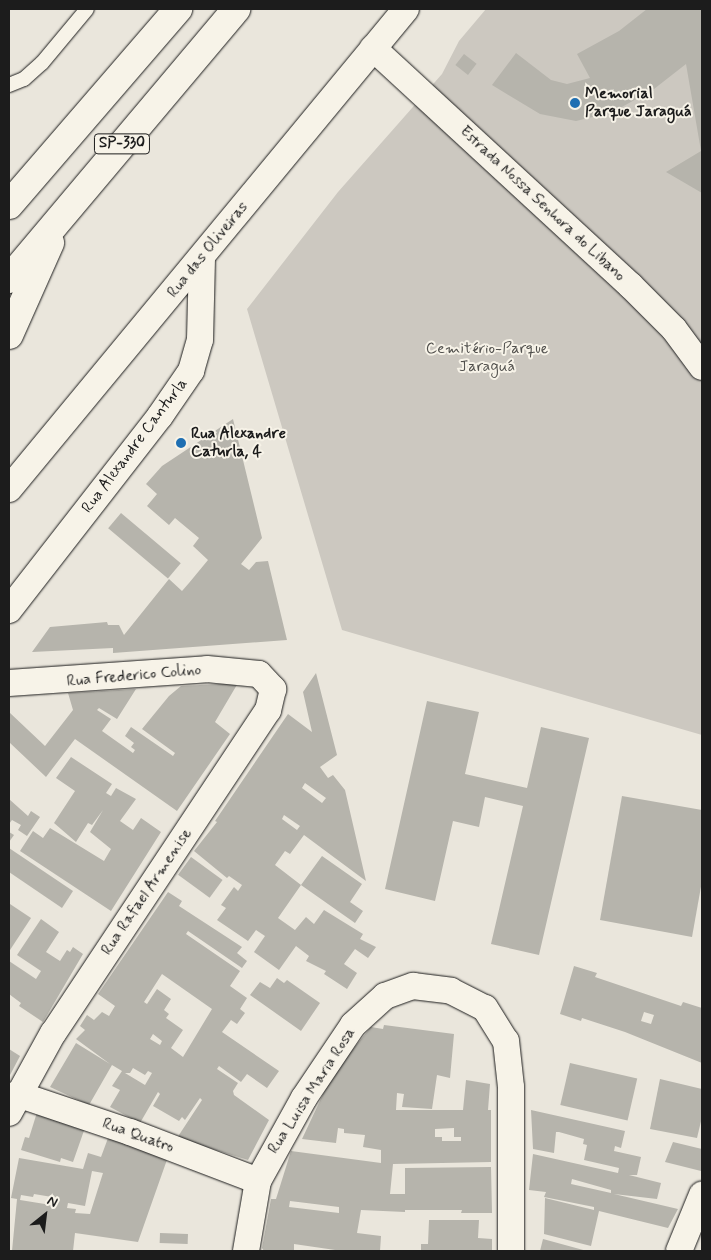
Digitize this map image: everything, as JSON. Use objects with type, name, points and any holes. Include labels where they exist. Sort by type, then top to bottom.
[{"type":"highway","name":"SP-330","points":[[9,205],[178,9]]},
{"type":"highway","name":"SP-330","points":[[9,279],[236,9]]},
{"type":"highway","points":[[9,335],[61,217]]},
{"type":"street","name":"Rua das Oliveiras","points":[[9,489],[406,9]]},
{"type":"street","name":"Estrada Nossa Senhora do Libano","points":[[373,48],[630,285],[674,329],[702,367]]},
{"type":"street","name":"Rua Alexandre Canturla","points":[[9,610],[154,424],[191,371],[200,340],[202,258]]},
{"type":"street","name":"Rua Frederico Colino","points":[[9,683],[207,669],[259,674]]},
{"type":"street","name":"Rua Rafael Armenise","points":[[13,1104],[53,1033],[268,710],[273,689],[259,674]]},
{"type":"street","name":"Rua Luisa Maria Rosa","points":[[246,1251],[258,1180],[299,1106],[353,1025],[385,996],[412,986],[451,991],[485,1008],[506,1041],[511,1087],[512,1251]]},
{"type":"street","name":"Rua Quatro","points":[[13,1104],[130,1132],[258,1180]]},
{"type":"street","points":[[679,1251],[702,1195]]},
{"type":"lane","points":[[9,85],[24,79],[42,63],[87,9]]},
{"type":"green space","name":"Cemitério-Parque Jaraguá","points":[[486,9],[702,9],[702,735],[342,630],[247,309],[338,192],[442,74],[459,41]]},
{"type":"building","name":"Memorial Parque Jaraguá","points":[[647,9],[702,9],[702,193],[666,172],[701,151],[686,64],[654,89],[613,112],[576,121],[540,114],[492,85],[516,53],[551,80],[567,84],[590,78],[577,54],[619,31]]},
{"type":"building","points":[[464,54],[477,64],[468,75],[455,65]]},
{"type":"building","points":[[233,419],[262,538],[241,564],[249,570],[256,562],[268,561],[287,640],[113,653],[113,648],[32,652],[50,627],[107,622],[108,625],[119,625],[124,635],[169,579],[182,591],[189,583],[208,560],[193,546],[199,538],[175,518],[169,525],[147,506],[157,494],[146,484],[162,466]]},
{"type":"building","points":[[121,513],[181,563],[168,578],[108,528]]},
{"type":"building","points":[[316,673],[337,755],[320,767],[328,778],[333,775],[345,790],[366,881],[304,835],[290,854],[285,851],[275,865],[301,885],[278,918],[295,930],[306,917],[314,924],[324,910],[363,934],[360,939],[376,947],[368,958],[355,949],[344,964],[357,973],[347,989],[324,974],[326,971],[306,961],[309,956],[296,946],[279,970],[254,952],[265,936],[256,930],[248,941],[217,920],[226,908],[221,905],[234,887],[238,891],[242,885],[229,876],[227,878],[194,851],[217,822],[215,821],[288,714],[312,732],[303,692]],"holes":[[[305,783],[326,798],[322,803],[302,788]],[[284,815],[300,826],[297,830],[282,819]]]},
{"type":"building","points":[[238,683],[215,722],[230,734],[177,811],[75,739],[46,777],[9,742],[9,712],[45,746],[73,710],[68,693],[136,689],[117,719],[99,708],[97,710],[111,719],[102,731],[133,753],[135,750],[131,747],[134,743],[125,736],[131,727],[173,756],[175,753],[142,729],[169,696],[181,686]]},
{"type":"building","points":[[427,701],[479,712],[465,774],[527,788],[541,727],[589,738],[539,955],[491,944],[523,806],[485,797],[479,827],[453,821],[435,901],[385,889]]},
{"type":"building","points":[[71,757],[112,784],[106,793],[111,796],[116,788],[136,799],[120,821],[133,830],[141,818],[161,832],[111,911],[20,851],[33,831],[43,838],[50,828],[104,861],[111,849],[90,832],[103,810],[92,825],[88,823],[76,842],[54,823],[75,791],[56,778]]},
{"type":"building","points":[[622,796],[702,810],[702,881],[692,937],[600,920]]},
{"type":"building","points":[[9,799],[28,816],[31,811],[40,817],[27,836],[18,830],[21,825],[12,820],[9,824]]},
{"type":"building","points":[[9,832],[14,835],[9,842]]},
{"type":"building","points":[[9,848],[73,891],[62,908],[9,872]]},
{"type":"building","points":[[322,856],[362,884],[350,902],[363,911],[355,923],[301,885]]},
{"type":"building","points":[[191,857],[223,880],[210,898],[178,875]]},
{"type":"building","points":[[168,892],[182,901],[179,906],[242,947],[237,953],[247,961],[242,968],[188,931],[186,934],[240,971],[230,986],[247,998],[240,1009],[245,1013],[237,1024],[231,1020],[222,1032],[279,1071],[267,1088],[247,1074],[241,1082],[219,1066],[217,1069],[238,1083],[233,1091],[234,1095],[269,1120],[248,1160],[177,1138],[202,1100],[200,1098],[185,1120],[182,1117],[179,1121],[153,1106],[160,1094],[158,1092],[140,1123],[110,1107],[120,1090],[112,1086],[122,1071],[112,1065],[89,1105],[50,1087],[76,1043],[110,1064],[76,1039],[85,1030],[80,1026],[87,1015],[94,1020],[102,1012],[109,1016],[115,1006],[98,994]],"holes":[[[162,974],[212,1009],[183,1057],[171,1048],[183,1030],[166,1018],[169,1014],[164,1010],[171,999],[157,989],[147,1004],[144,1002]],[[153,1034],[162,1041],[160,1045],[150,1039]],[[133,1068],[145,1075],[148,1071],[152,1073],[145,1085],[125,1073],[130,1073]]]},
{"type":"building","points":[[10,904],[31,918],[10,950],[9,949]]},
{"type":"building","points":[[41,919],[59,932],[46,952],[60,961],[67,950],[70,952],[73,947],[83,954],[43,1022],[19,1006],[21,1003],[9,994],[9,961],[36,979],[41,971],[17,955]]},
{"type":"building","points":[[574,966],[597,973],[595,977],[681,1006],[683,1002],[702,1008],[702,1063],[625,1032],[582,1018],[581,1021],[560,1014]],"holes":[[[644,1012],[654,1015],[651,1024],[641,1021]]]},
{"type":"building","points":[[277,978],[284,983],[287,980],[320,1003],[301,1031],[250,995],[260,982],[270,988]]},
{"type":"building","points":[[384,1025],[454,1034],[450,1078],[437,1075],[432,1109],[402,1107],[404,1094],[397,1093],[396,1110],[463,1110],[466,1080],[490,1084],[488,1110],[491,1110],[491,1162],[393,1164],[390,1194],[405,1194],[405,1168],[491,1167],[492,1213],[461,1213],[462,1210],[405,1210],[405,1212],[361,1210],[357,1233],[381,1236],[380,1251],[342,1251],[294,1244],[294,1251],[264,1251],[262,1248],[271,1199],[276,1199],[291,1151],[381,1163],[381,1150],[363,1147],[365,1135],[344,1133],[344,1129],[338,1128],[336,1143],[302,1139],[325,1090],[344,1060],[371,1027],[383,1029]],"holes":[[[454,1128],[454,1137],[461,1137],[461,1141],[442,1141],[442,1137],[435,1137],[435,1129]],[[290,1201],[339,1207],[339,1213],[289,1207]]]},
{"type":"building","points":[[9,1049],[20,1056],[9,1077]]},
{"type":"building","points":[[570,1063],[637,1079],[628,1120],[560,1105]]},
{"type":"building","points":[[660,1079],[702,1089],[702,1117],[697,1138],[650,1129]]},
{"type":"building","points":[[39,1106],[87,1122],[73,1162],[61,1158],[60,1162],[21,1150],[25,1137],[29,1138]]},
{"type":"building","points":[[531,1110],[625,1131],[621,1148],[615,1146],[614,1151],[641,1157],[637,1175],[629,1175],[661,1183],[657,1199],[614,1194],[678,1209],[668,1228],[599,1211],[591,1246],[544,1234],[545,1198],[594,1210],[594,1207],[544,1197],[546,1192],[529,1190],[533,1154],[618,1173],[619,1168],[584,1160],[587,1145],[583,1144],[584,1139],[559,1132],[556,1132],[554,1153],[533,1149]],"holes":[[[572,1179],[611,1190],[611,1193],[571,1184]]]},
{"type":"building","points":[[111,1130],[169,1154],[138,1242],[75,1233],[73,1251],[12,1251],[17,1199],[11,1198],[19,1158],[83,1169],[88,1153],[101,1157]],"holes":[[[92,1171],[103,1173],[90,1214],[75,1213],[76,1209],[67,1208],[68,1203],[85,1206]],[[34,1194],[52,1197],[51,1205],[20,1200],[21,1195],[33,1197]]]},
{"type":"building","points":[[673,1142],[702,1149],[701,1171],[665,1162]]},
{"type":"building","points":[[429,1220],[479,1220],[478,1238],[492,1239],[492,1251],[421,1251],[421,1244],[428,1244]]},
{"type":"building","points":[[160,1233],[188,1234],[188,1244],[160,1243]]},
{"type":"building","points":[[543,1239],[587,1251],[540,1251]]},
{"type":"place","name":"Memorial Parque Jaraguá","points":[[575,103]]},
{"type":"place","name":"Rua Alexandre Caturla, 4","points":[[181,443]]}]
